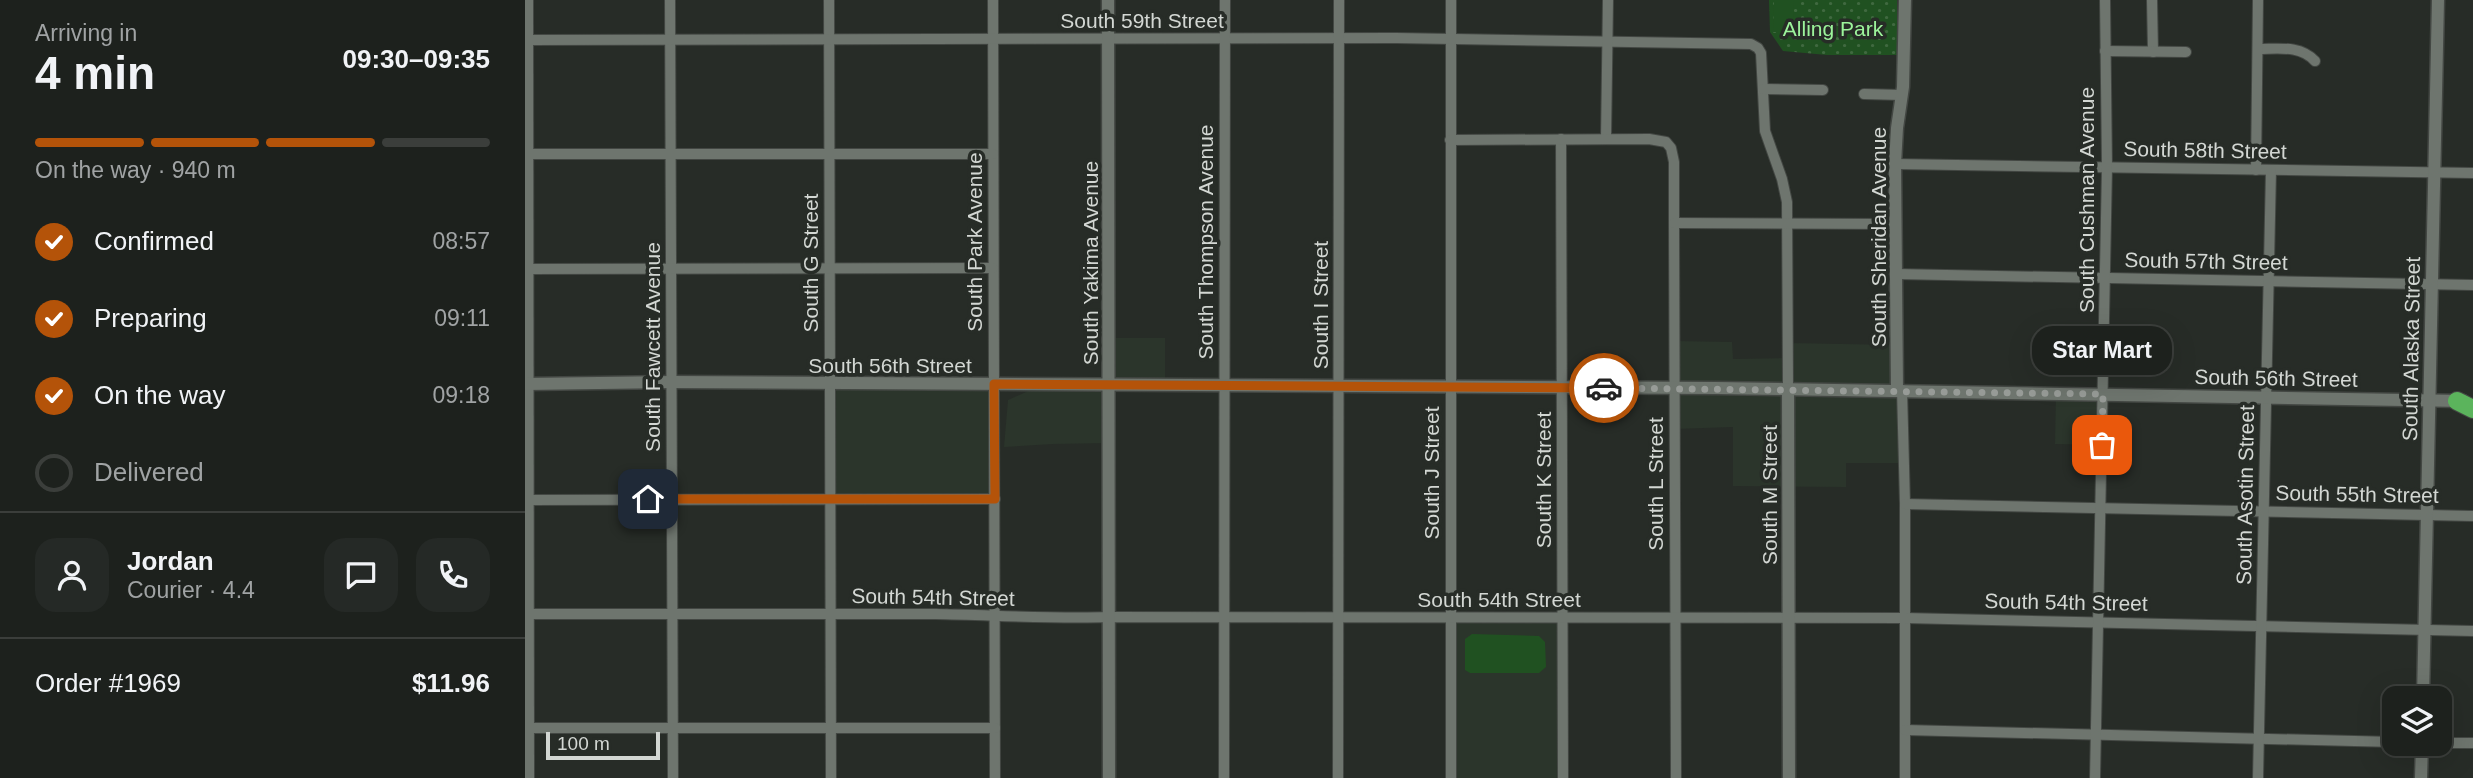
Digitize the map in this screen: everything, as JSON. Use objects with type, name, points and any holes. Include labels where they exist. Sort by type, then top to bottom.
[{"type":"main road","name":"South Yakima Avenue","points":[[1108,0],[1109,778]]},
{"type":"main road","name":"South Sheridan Avenue","points":[[1899,390],[1895,164],[1902,95],[1905,0]]},
{"type":"main road","name":"South Alaska Street","points":[[2423,686],[2438,0]]},
{"type":"main road","name":"South 56th Street","points":[[526,384],[672,382],[1899,390],[2429,400],[2468,404]]},
{"type":"main road","name":"South M Street","points":[[1788,389],[1789,778]]},
{"type":"main road","points":[[2421,778],[2422,756]]},
{"type":"street","points":[[528,0],[526,384],[529,778]]},
{"type":"street","name":"South Fawcett Avenue","points":[[670,0],[673,778]]},
{"type":"street","name":"South G Street","points":[[829,0],[831,778]]},
{"type":"street","name":"South Park Avenue","points":[[993,0],[995,778]]},
{"type":"street","name":"South Thompson Avenue","points":[[1224,778],[1225,0]]},
{"type":"street","name":"South I Street","points":[[1338,778],[1339,0]]},
{"type":"street","name":"South J Street","points":[[1451,0],[1451,778]]},
{"type":"street","points":[[1450,140],[1606,139],[1608,0]]},
{"type":"street","name":"South Cushman Avenue","points":[[2095,778],[2107,167],[2105,0]]},
{"type":"street","points":[[2152,0],[2153,52]]},
{"type":"street","points":[[2256,170],[2258,0]]},
{"type":"street","name":"South 59th Street","points":[[526,40],[1451,38],[1743,43],[1758,48]]},
{"type":"street","name":"South M Street","points":[[1758,48],[1762,59],[1766,136],[1784,187],[1788,223],[1788,389]]},
{"type":"street","points":[[2258,49],[2298,50],[2315,61]]},
{"type":"street","points":[[2105,51],[2186,52]]},
{"type":"street","points":[[1763,89],[1823,90]]},
{"type":"street","points":[[1864,94],[1902,95]]},
{"type":"street","name":"South K Street","points":[[1561,139],[1563,778]]},
{"type":"street","name":"South L Street","points":[[1606,139],[1655,139],[1666,142],[1671,148],[1674,162],[1676,778]]},
{"type":"street","points":[[526,154],[993,153]]},
{"type":"street","name":"South 58th Street","points":[[1895,164],[2473,173]]},
{"type":"street","name":"South Asotin Street","points":[[2258,778],[2271,170]]},
{"type":"street","points":[[1674,223],[1896,224]]},
{"type":"street","points":[[526,269],[993,268]]},
{"type":"street","name":"South 57th Street","points":[[1896,274],[2473,285]]},
{"type":"street","name":"South Sheridan Avenue","points":[[1899,390],[1905,504],[1905,778]]},
{"type":"street","points":[[527,500],[995,499]]},
{"type":"street","name":"South 55th Street","points":[[1905,504],[2473,516]]},
{"type":"street","name":"South 54th Street","points":[[527,614],[995,615],[1041,619],[1905,618],[2473,631]]},
{"type":"street","points":[[527,728],[995,728]]},
{"type":"street","points":[[1905,730],[2382,741]]},
{"type":"street","points":[[2452,743],[2473,743]]},
{"type":"shaded area","points":[[1109,338],[1165,338],[1165,386],[1110,386],[1109,443],[1004,447],[1008,400],[1042,385],[1109,385]]},
{"type":"shaded area","points":[[1674,341],[1732,342],[1733,359],[1788,358],[1788,343],[1897,345],[1904,463],[1846,463],[1846,487],[1733,486],[1733,427],[1674,429]]},
{"type":"shaded area","points":[[830,383],[994,384],[995,499],[830,499]]},
{"type":"shaded area","points":[[2056,393],[2103,394],[2102,445],[2055,444]]},
{"type":"shaded area","points":[[1563,618],[1563,778],[1451,778],[1451,619]]},
{"type":"green space","name":"Alling Park","points":[[1769,0],[1897,0],[1897,55],[1827,55],[1783,51],[1770,32]]},
{"type":"green space","points":[[1774,0],[1794,0],[1793,32],[1773,32]]},
{"type":"green space","points":[[1472,634],[1539,636],[1545,642],[1546,667],[1539,673],[1470,673],[1465,670],[1465,639]]},
{"type":"way so far","points":[[1604,388],[2103,394],[2102,445]]},
{"type":"place","name":"Star Mart","points":[[2102,445]]},
{"type":"route","points":[[648,499],[995,499],[994,384],[1604,388]]}]
